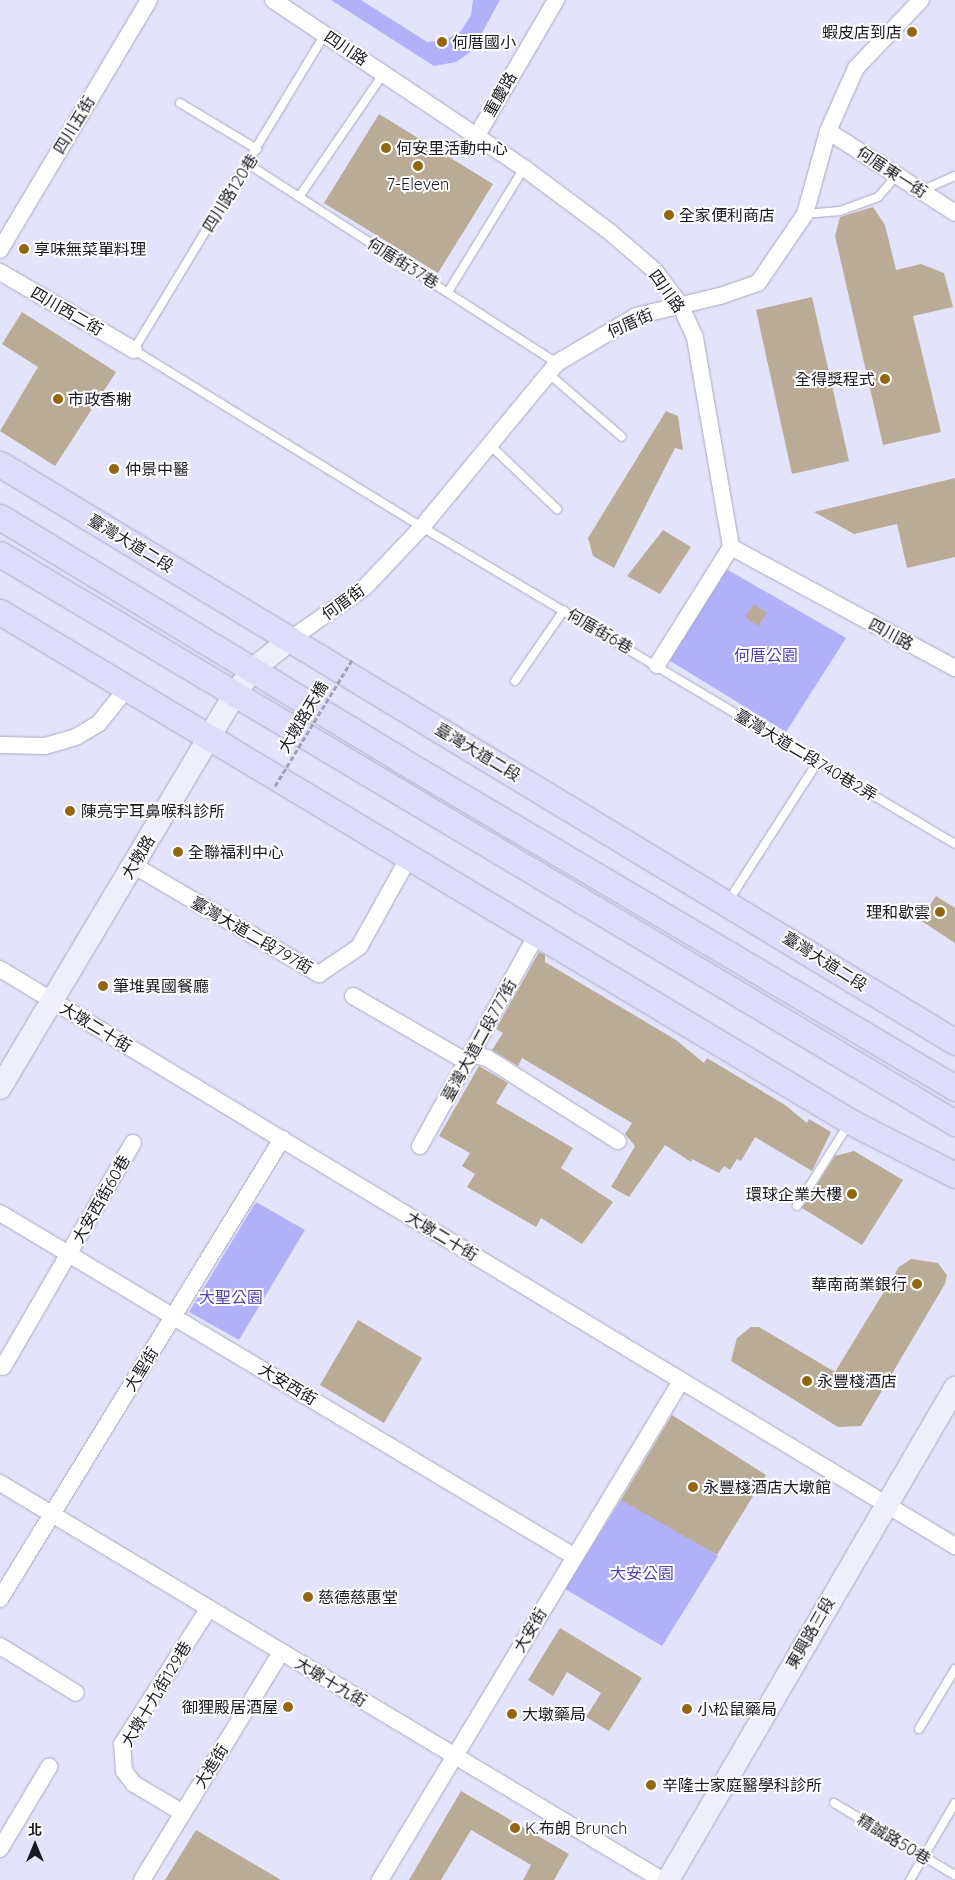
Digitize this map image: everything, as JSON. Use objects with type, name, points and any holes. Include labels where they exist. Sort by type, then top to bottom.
[{"type":"main road","name":"臺灣大道二段","points":[[0,464],[292,638],[955,1042]]},
{"type":"main road","points":[[0,517],[252,670],[955,1088]]},
{"type":"main road","points":[[0,554],[955,1123]]},
{"type":"main road","points":[[0,612],[850,1122],[955,1176]]},
{"type":"street","name":"四川五街","points":[[0,250],[149,0]]},
{"type":"street","name":"四川路","points":[[273,0],[524,168],[610,232],[654,271],[679,303],[695,338],[731,547],[955,668]]},
{"type":"street","name":"重慶路","points":[[476,137],[556,0]]},
{"type":"street","name":"何厝街","points":[[292,638],[365,587],[422,527],[553,368],[636,316],[679,303],[720,296],[758,283],[805,214],[828,131],[856,68],[921,0]]},
{"type":"street","name":"何厝東一街","points":[[828,131],[955,213]]},
{"type":"street","name":"四川西二街","points":[[0,272],[134,350]]},
{"type":"street","points":[[657,665],[731,547]]},
{"type":"street","name":"大墩路","points":[[0,1088],[234,695],[252,670],[292,638]]},
{"type":"street","points":[[0,745],[45,746],[76,737],[99,723],[127,688]]},
{"type":"street","name":"臺灣大道二段797街","points":[[133,865],[319,974],[358,947],[409,857]]},
{"type":"street","name":"臺灣大道二段777街","points":[[420,1146],[537,934]]},
{"type":"street","name":"大墩二十街","points":[[0,969],[955,1546]]},
{"type":"street","points":[[352,996],[469,1058],[487,1058],[618,1140]]},
{"type":"street","name":"大聖街","points":[[0,1599],[282,1139]]},
{"type":"street","name":"大安西街60巷","points":[[3,1367],[133,1143]]},
{"type":"street","name":"大安西街","points":[[0,1213],[174,1315],[575,1557]]},
{"type":"street","name":"大安街","points":[[380,1880],[681,1381]]},
{"type":"street","name":"東興路三段","points":[[668,1880],[884,1504],[955,1388]]},
{"type":"street","name":"大墩十九街","points":[[0,1483],[662,1880]]},
{"type":"street","name":"大墩十九街129巷","points":[[183,1813],[134,1784],[124,1771],[122,1744],[209,1608]]},
{"type":"street","points":[[0,1646],[76,1693]]},
{"type":"street","name":"大進街","points":[[142,1880],[281,1652]]},
{"type":"street","points":[[0,1849],[49,1767]]},
{"type":"lane","name":"四川路120巷","points":[[134,350],[325,34]]},
{"type":"lane","points":[[299,197],[384,73]]},
{"type":"lane","points":[[180,103],[257,149]]},
{"type":"lane","name":"何厝街37巷","points":[[248,164],[448,292],[553,368],[622,437]]},
{"type":"lane","points":[[448,292],[524,168]]},
{"type":"lane","points":[[805,214],[840,211],[878,198],[897,175]]},
{"type":"lane","points":[[921,191],[955,176]]},
{"type":"lane","name":"何厝街6巷","points":[[134,350],[422,527],[657,665]]},
{"type":"lane","points":[[490,445],[557,509]]},
{"type":"lane","points":[[515,681],[564,610]]},
{"type":"lane","name":"臺灣大道二段740巷2弄","points":[[657,665],[817,763],[955,844]]},
{"type":"lane","points":[[728,902],[817,763]]},
{"type":"lane","points":[[797,1206],[850,1122]]},
{"type":"lane","points":[[919,1729],[955,1669]]},
{"type":"lane","name":"精誠路50巷","points":[[834,1803],[955,1875]]},
{"type":"lane","points":[[910,1880],[955,1803]]},
{"type":"path","name":"大墩路天橋","points":[[276,786],[352,660]]},
{"type":"green space","points":[[331,0],[361,0],[427,42],[445,40],[461,31],[471,15],[473,0],[500,0],[472,51],[456,62],[434,66]]},
{"type":"green space","name":"何厝公園","points":[[728,570],[846,638],[786,732],[667,659],[722,571]]},
{"type":"green space","name":"大聖公園","points":[[256,1202],[305,1230],[239,1340],[189,1312]]},
{"type":"green space","name":"大安公園","points":[[622,1498],[718,1556],[662,1646],[565,1589]]},
{"type":"building","name":"何安里活動中心","points":[[379,114],[493,184],[438,273],[324,203]]},
{"type":"building","points":[[873,207],[885,225],[896,270],[921,264],[944,273],[953,307],[913,316],[941,432],[883,445],[835,236],[840,217]]},
{"type":"building","points":[[812,297],[849,461],[792,474],[756,310]]},
{"type":"building","name":"市政香榭","points":[[22,312],[116,372],[55,466],[0,431],[38,367],[2,344]]},
{"type":"building","points":[[666,411],[678,416],[683,450],[675,448],[614,568],[593,556],[588,538]]},
{"type":"building","points":[[955,478],[955,557],[907,568],[897,524],[854,534],[814,512]]},
{"type":"building","points":[[663,530],[691,547],[660,594],[627,576]]},
{"type":"building","points":[[754,604],[767,613],[758,626],[745,617]]},
{"type":"building","name":"理和歇雲","points":[[936,896],[955,908],[955,943],[920,920]]},
{"type":"building","points":[[539,952],[545,955],[545,962],[676,1040],[704,1063],[707,1058],[785,1105],[807,1123],[809,1119],[831,1132],[812,1171],[755,1137],[741,1161],[737,1159],[730,1170],[724,1166],[719,1173],[692,1159],[691,1162],[665,1145],[629,1197],[611,1187],[635,1146],[625,1134],[632,1123],[522,1058],[518,1066],[492,1050],[503,1033],[496,1029]]},
{"type":"building","points":[[479,1066],[508,1083],[496,1103],[573,1148],[561,1168],[613,1202],[582,1244],[541,1218],[536,1227],[467,1187],[475,1174],[462,1166],[470,1153],[439,1136]]},
{"type":"building","name":"環球企業大樓","points":[[854,1151],[903,1180],[862,1245],[802,1208],[835,1156]]},
{"type":"building","points":[[911,1259],[938,1263],[947,1275],[945,1284],[861,1426],[838,1427],[731,1361],[737,1338],[751,1327],[759,1327],[835,1372],[899,1267]]},
{"type":"building","points":[[358,1320],[422,1358],[384,1423],[320,1385]]},
{"type":"building","name":"永豐棧酒店大墩館","points":[[672,1415],[766,1475],[717,1555],[621,1500]]},
{"type":"building","points":[[560,1628],[642,1678],[609,1731],[586,1717],[601,1693],[567,1672],[553,1696],[528,1680]]},
{"type":"building","points":[[461,1791],[569,1854],[554,1880],[523,1880],[531,1865],[471,1830],[441,1880],[409,1880]]},
{"type":"building","points":[[196,1830],[281,1880],[165,1880]]},
{"type":"place","name":"蝦皮店到店","points":[[912,32]]},
{"type":"place","name":"何厝國小","points":[[442,42]]},
{"type":"place","name":"何安里活動中心","points":[[386,148]]},
{"type":"place","name":"7-Eleven","points":[[418,166]]},
{"type":"place","name":"全家便利商店","points":[[669,215]]},
{"type":"place","name":"享味無菜單料理","points":[[24,249]]},
{"type":"place","name":"全得獎程式","points":[[885,379]]},
{"type":"place","name":"市政香榭","points":[[58,399]]},
{"type":"place","name":"仲景中醫","points":[[114,469]]},
{"type":"place","name":"陳亮宇耳鼻喉科診所","points":[[70,811]]},
{"type":"place","name":"全聯福利中心","points":[[178,852]]},
{"type":"place","name":"理和歇雲","points":[[940,912]]},
{"type":"place","name":"筆堆異國餐廳","points":[[103,986]]},
{"type":"place","name":"環球企業大樓","points":[[852,1194]]},
{"type":"place","name":"華南商業銀行","points":[[917,1284]]},
{"type":"place","name":"永豐棧酒店","points":[[807,1381]]},
{"type":"place","name":"永豐棧酒店大墩館","points":[[693,1487]]},
{"type":"place","name":"慈德慈惠堂","points":[[308,1597]]},
{"type":"place","name":"御狸殿居酒屋","points":[[288,1707]]},
{"type":"place","name":"小松鼠藥局","points":[[687,1709]]},
{"type":"place","name":"大墩藥局","points":[[512,1714]]},
{"type":"place","name":"辛隆士家庭醫學科診所","points":[[651,1785]]},
{"type":"place","name":"K.布朗 Brunch","points":[[515,1828]]}]
